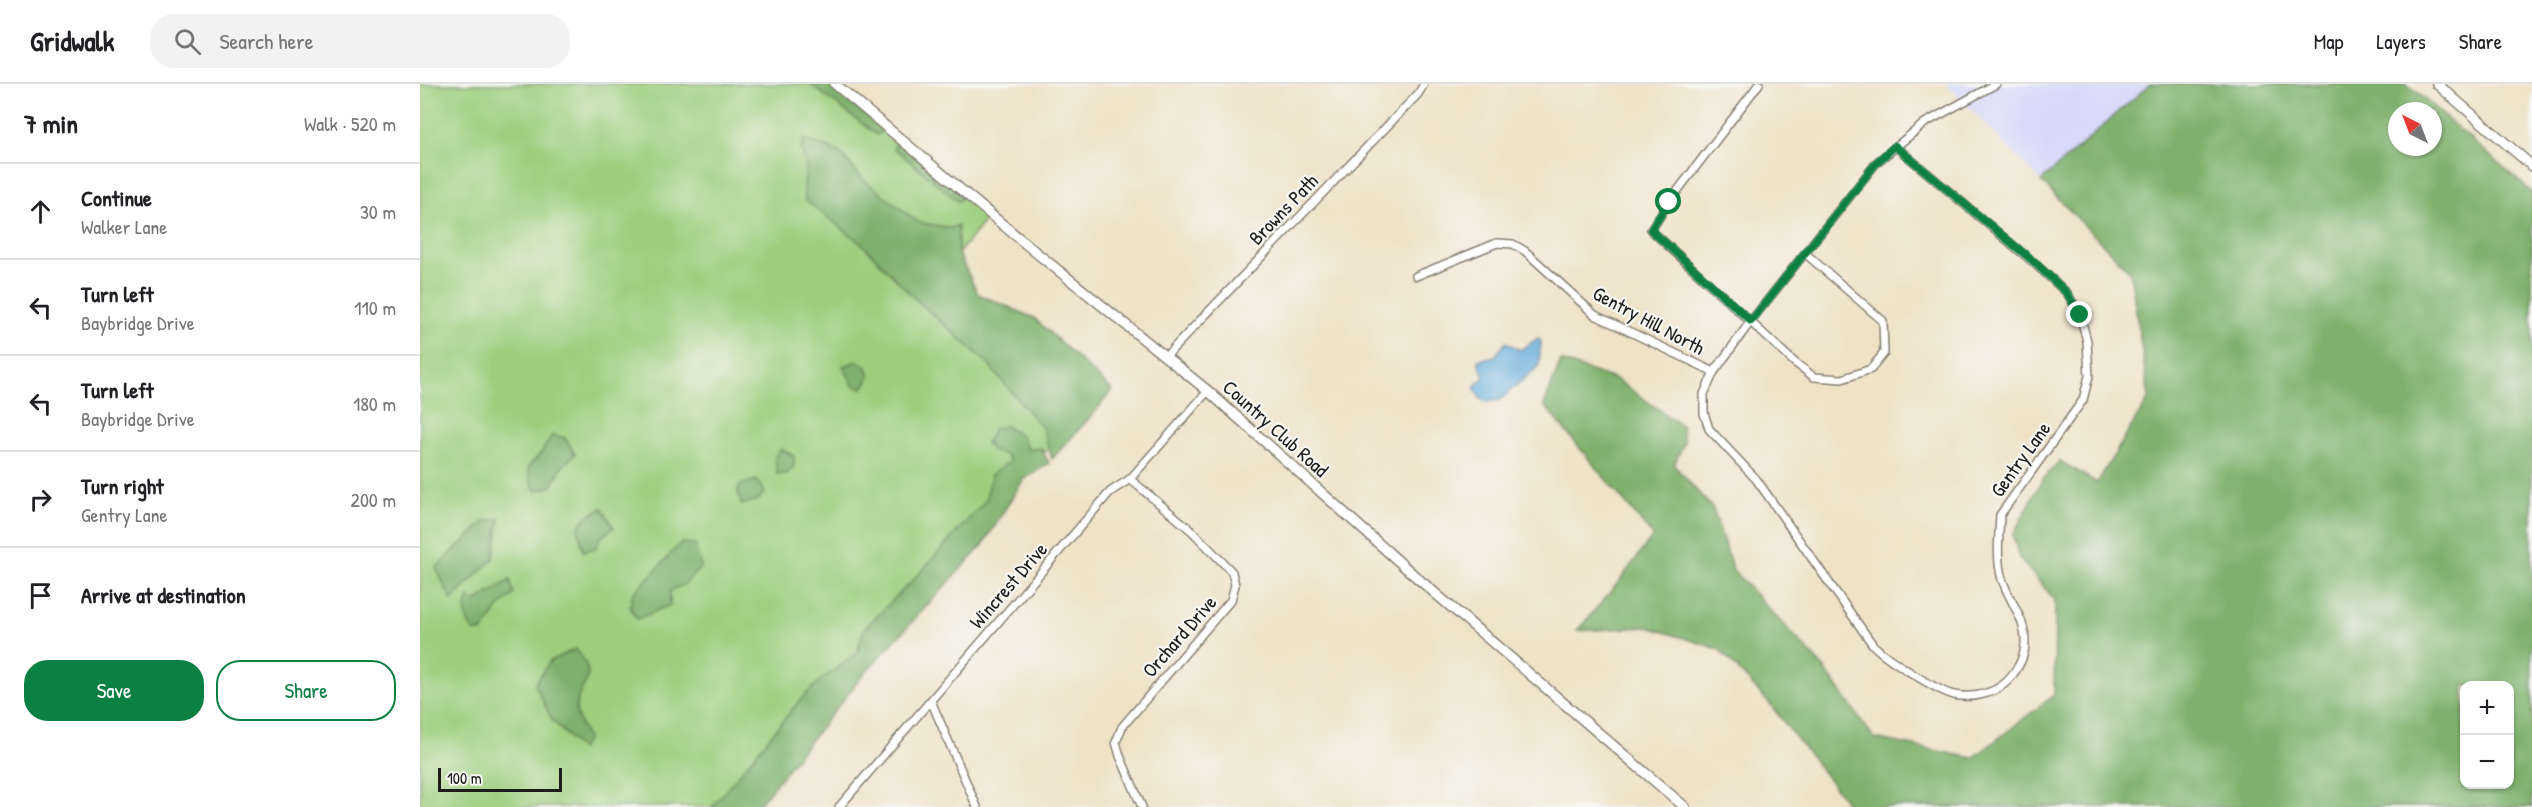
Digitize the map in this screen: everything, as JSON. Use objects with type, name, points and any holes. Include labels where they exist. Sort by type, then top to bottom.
[{"type":"street","name":"Country Club Road","points":[[835,84],[1033,250],[1208,391],[1415,576],[1685,807]]},
{"type":"street","name":"Browns Path","points":[[1165,357],[1410,102],[1424,84]]},
{"type":"street","points":[[1760,84],[1669,202],[1651,230],[1794,362],[1814,377],[1842,379],[1871,369],[1884,352],[1883,321],[1806,254]]},
{"type":"street","name":"Gentry Lane","points":[[1895,146],[2033,261],[2067,293],[2080,315],[2087,341],[2089,376],[2083,400],[2000,515],[1998,538],[2001,577],[2024,627],[2025,645],[2021,665],[2008,682],[1991,692],[1973,697],[1952,694],[1887,658],[1873,645],[1756,479],[1709,429],[1704,413],[1704,394],[1714,372],[1751,321],[1877,162],[1895,146],[1925,123],[1996,84]]},
{"type":"street","points":[[2437,84],[2532,166]]},
{"type":"street","name":"Gentry Hill North","points":[[1416,276],[1497,243],[1513,244],[1525,251],[1595,315],[1714,372]]},
{"type":"street","name":"Wincrest Drive","points":[[839,807],[1110,492],[1130,479],[1208,391]]},
{"type":"street","name":"Orchard Drive","points":[[1130,479],[1192,531],[1232,572],[1234,585],[1232,600],[1122,727],[1116,742],[1142,807]]},
{"type":"street","points":[[931,701],[977,807]]},
{"type":"shaded area","points":[[1946,84],[2150,84],[2041,181]]},
{"type":"green space","points":[[420,84],[835,84],[990,214],[927,292],[1065,427],[1023,480],[745,807],[420,807]]},
{"type":"green space","points":[[810,84],[830,84],[884,130],[877,135]]},
{"type":"green space","points":[[2150,84],[2407,84],[2428,102],[2388,102],[2388,156],[2442,156],[2442,114],[2532,192],[2532,807],[1850,807],[1769,703],[1719,649],[1648,627],[1577,631],[1617,584],[1653,536],[1544,405],[1561,361],[1617,380],[1682,426],[1684,443],[1674,465],[1713,509],[1733,570],[1824,668],[1874,738],[1973,758],[2054,695],[2055,600],[2019,558],[2013,535],[2042,480],[2060,461],[2097,483],[2149,398],[2130,272],[2041,181]]},
{"type":"green space","points":[[804,139],[839,152],[863,179],[918,222],[951,228],[958,225],[958,253],[978,294],[1034,318],[1112,390],[1052,459],[1043,429],[986,362],[911,295],[863,245],[805,200],[806,169],[801,150]]},
{"type":"green space","points":[[897,140],[964,196],[958,201],[894,148]]},
{"type":"green space","points":[[858,361],[867,367],[870,377],[863,388],[854,386],[843,366]]},
{"type":"green space","points":[[1006,426],[1022,436],[1027,449],[1041,448],[1049,463],[1023,480],[983,545],[863,675],[757,807],[712,807],[800,700],[823,678],[857,653],[864,629],[917,576],[986,500],[991,475],[1010,461],[1006,455],[992,451],[986,443],[994,428]]},
{"type":"green space","points":[[552,435],[565,438],[575,454],[561,468],[552,486],[535,491],[528,467],[542,452]]},
{"type":"green space","points":[[781,449],[794,456],[794,466],[787,474],[777,474],[775,456]]},
{"type":"green space","points":[[756,480],[765,492],[758,500],[741,505],[738,490],[741,485]]},
{"type":"green space","points":[[602,508],[614,527],[600,538],[596,548],[583,551],[578,528],[585,518]]},
{"type":"green space","points":[[500,518],[494,558],[451,600],[436,568],[484,522]]},
{"type":"green space","points":[[681,543],[695,544],[701,567],[685,584],[670,591],[670,605],[637,619],[630,607],[633,594]]},
{"type":"green space","points":[[510,580],[514,594],[499,607],[482,632],[473,631],[466,615],[469,597],[475,602]]},
{"type":"green space","points":[[576,649],[584,660],[588,675],[577,700],[576,709],[587,740],[580,749],[552,720],[535,684],[550,661]]},
{"type":"water","points":[[1538,338],[1541,342],[1539,366],[1500,400],[1486,402],[1480,398],[1474,387],[1484,377],[1478,360],[1495,356],[1506,342],[1520,350]]},
{"type":"route","points":[[1669,202],[1651,230],[1751,321],[1877,162],[1895,146],[2033,261],[2067,293],[2080,315]]}]
